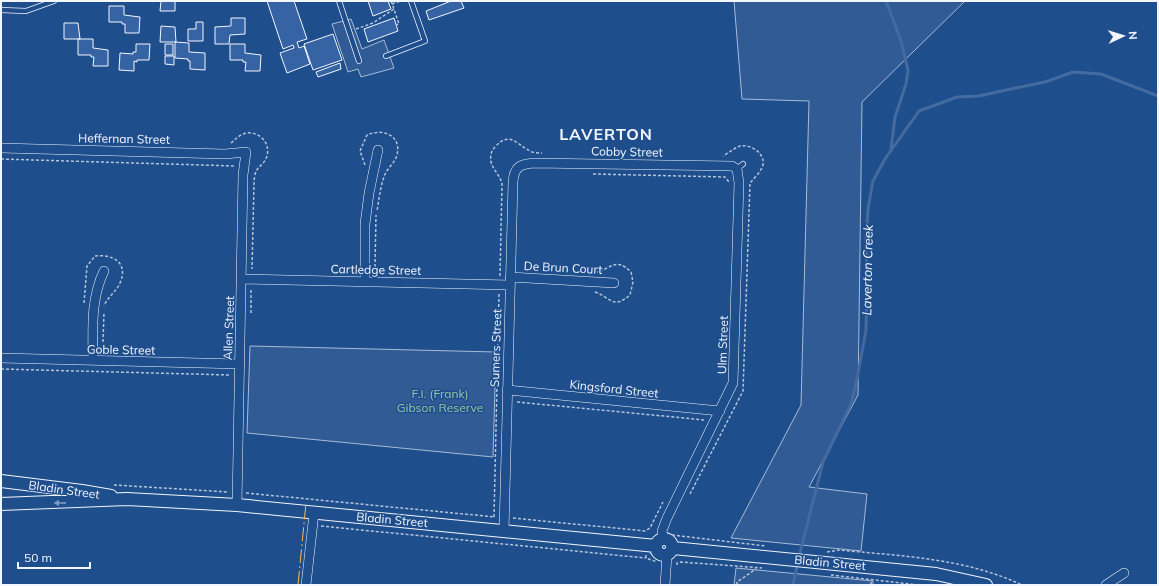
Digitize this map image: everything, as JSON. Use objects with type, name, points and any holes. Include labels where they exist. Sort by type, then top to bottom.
[{"type":"street","name":"Heffernan Street","points":[[1,148],[225,154],[246,152]]},
{"type":"street","points":[[365,282],[365,224],[369,193],[378,150]]},
{"type":"street","name":"Allen Street","points":[[237,505],[240,364],[247,279],[243,175],[246,152]]},
{"type":"street","name":"Cobby Street","points":[[517,167],[524,164],[534,163],[740,167]]},
{"type":"street","name":"Sumers Street","points":[[504,531],[506,390],[513,174],[517,167]]},
{"type":"street","name":"Ulm Street","points":[[663,539],[662,531],[667,518],[733,383],[740,167]]},
{"type":"street","points":[[93,361],[94,300],[98,284],[104,272]]},
{"type":"street","name":"Cartledge Street","points":[[247,279],[500,285],[510,281]]},
{"type":"street","name":"De Brun Court","points":[[510,281],[614,283]]},
{"type":"street","name":"Goble Street","points":[[1,358],[240,364]]},
{"type":"street","name":"Kingsford Street","points":[[506,390],[720,411]]},
{"type":"street","name":"Bladin Street","points":[[1,481],[82,491],[127,499]]},
{"type":"street","name":"Bladin Street","points":[[1,504],[127,499],[237,505],[504,531],[663,539]]},
{"type":"street","points":[[306,585],[314,513]]},
{"type":"street","points":[[663,539],[670,541],[665,585]]},
{"type":"street","name":"Bladin Street","points":[[670,551],[759,556],[829,569],[936,574],[986,585]]},
{"type":"street","points":[[1106,585],[1124,573]]},
{"type":"lane","points":[[1,10],[26,10],[54,1]]},
{"type":"lane","points":[[339,1],[359,61]]},
{"type":"lane","points":[[386,56],[425,41],[411,1]]},
{"type":"path","points":[[391,1],[399,24],[396,25]]},
{"type":"path","points":[[392,4],[400,1]]},
{"type":"path","points":[[349,32],[373,23],[394,9]]},
{"type":"path","points":[[228,144],[232,143],[241,135],[251,133],[263,138],[268,145],[268,154],[265,161],[256,171],[254,183],[247,279],[251,320]]},
{"type":"path","points":[[494,517],[502,184],[501,178],[491,164],[490,156],[498,143],[504,140],[511,140],[521,144],[531,152],[547,154]]},
{"type":"path","points":[[688,497],[744,391],[750,183],[760,172],[763,165],[762,158],[754,148],[744,146],[738,147],[718,157]]},
{"type":"path","points":[[1,159],[235,165],[235,173]]},
{"type":"path","points":[[593,174],[725,177],[730,183]]},
{"type":"path","points":[[230,364],[230,382]]},
{"type":"path","points":[[1,369],[230,375]]},
{"type":"path","points":[[517,402],[707,420],[703,427]]},
{"type":"path","points":[[109,485],[237,492],[645,531],[650,528],[664,501]]},
{"type":"path","points":[[312,526],[646,558]]},
{"type":"path","points":[[663,539],[672,535],[760,544]]},
{"type":"path","points":[[677,563],[681,562],[757,569],[737,582],[737,585]]},
{"type":"path","points":[[829,569],[838,577],[919,585]]},
{"type":"shaded area","points":[[734,1],[965,1],[862,102],[858,395],[809,487],[867,494],[861,551],[731,538],[801,405],[809,101],[742,99]]},
{"type":"shaded area","points":[[351,19],[362,49],[384,40],[394,68],[361,77],[358,69],[348,72],[332,24]]},
{"type":"shaded area","name":"F.I. (Frank) Gibson Reserve","points":[[250,346],[496,352],[493,457],[247,433]]},
{"type":"shaded area","points":[[736,568],[873,581],[873,585],[734,585]]},
{"type":"building","points":[[161,1],[177,1],[175,2],[175,11],[160,11]]},
{"type":"building","points":[[267,1],[294,1],[307,39],[297,42],[299,48],[304,46],[310,64],[287,73],[280,53],[294,48],[293,45],[283,49]]},
{"type":"building","points":[[368,1],[388,1],[391,9],[373,16]]},
{"type":"building","points":[[451,1],[461,1],[464,8],[429,20],[426,11]]},
{"type":"building","points":[[109,6],[124,6],[124,15],[140,17],[139,33],[125,33],[125,24],[122,24],[122,22],[109,22]]},
{"type":"building","points":[[231,18],[245,18],[245,34],[230,35],[229,44],[215,44],[215,27],[231,26]]},
{"type":"building","points":[[394,18],[398,31],[368,42],[364,29]]},
{"type":"building","points":[[196,22],[203,22],[203,41],[188,41],[188,29],[196,29]]},
{"type":"building","points":[[64,23],[78,23],[80,39],[64,39]]},
{"type":"building","points":[[161,26],[175,27],[176,42],[160,42]]},
{"type":"building","points":[[333,34],[342,60],[313,70],[304,44]]},
{"type":"building","points":[[78,39],[93,39],[93,48],[108,50],[108,66],[93,66],[94,57],[91,57],[91,55],[78,55]]},
{"type":"building","points":[[175,42],[189,43],[189,52],[205,53],[205,70],[190,69],[190,61],[188,61],[188,59],[175,58]]},
{"type":"building","points":[[136,44],[150,44],[149,60],[134,61],[134,71],[119,70],[120,53],[133,54],[133,52],[136,52]]},
{"type":"building","points":[[165,44],[173,44],[173,55],[165,55]]},
{"type":"building","points":[[230,44],[245,44],[245,53],[261,55],[260,71],[245,71],[246,62],[243,62],[243,60],[230,60]]},
{"type":"building","points":[[165,56],[174,56],[174,65],[165,64]]},
{"type":"building","points":[[340,63],[341,69],[318,77],[316,72]]},
{"type":"waterway","points":[[886,1],[901,41],[908,70],[906,84],[895,117],[891,149]]},
{"type":"waterway","name":"Laverton Creek","points":[[799,557],[823,462],[851,404],[857,379],[866,330],[866,239],[868,209],[873,181],[885,159],[919,111],[957,97],[979,96],[1045,82],[1073,72],[1101,74],[1158,96]]},
{"type":"waterway","name":"Laverton Creek","points":[[793,585],[798,562]]},
{"type":"power","points":[[298,585],[306,503]]},
{"type":"district","name":"LAVERTON","points":[[606,134]]}]
